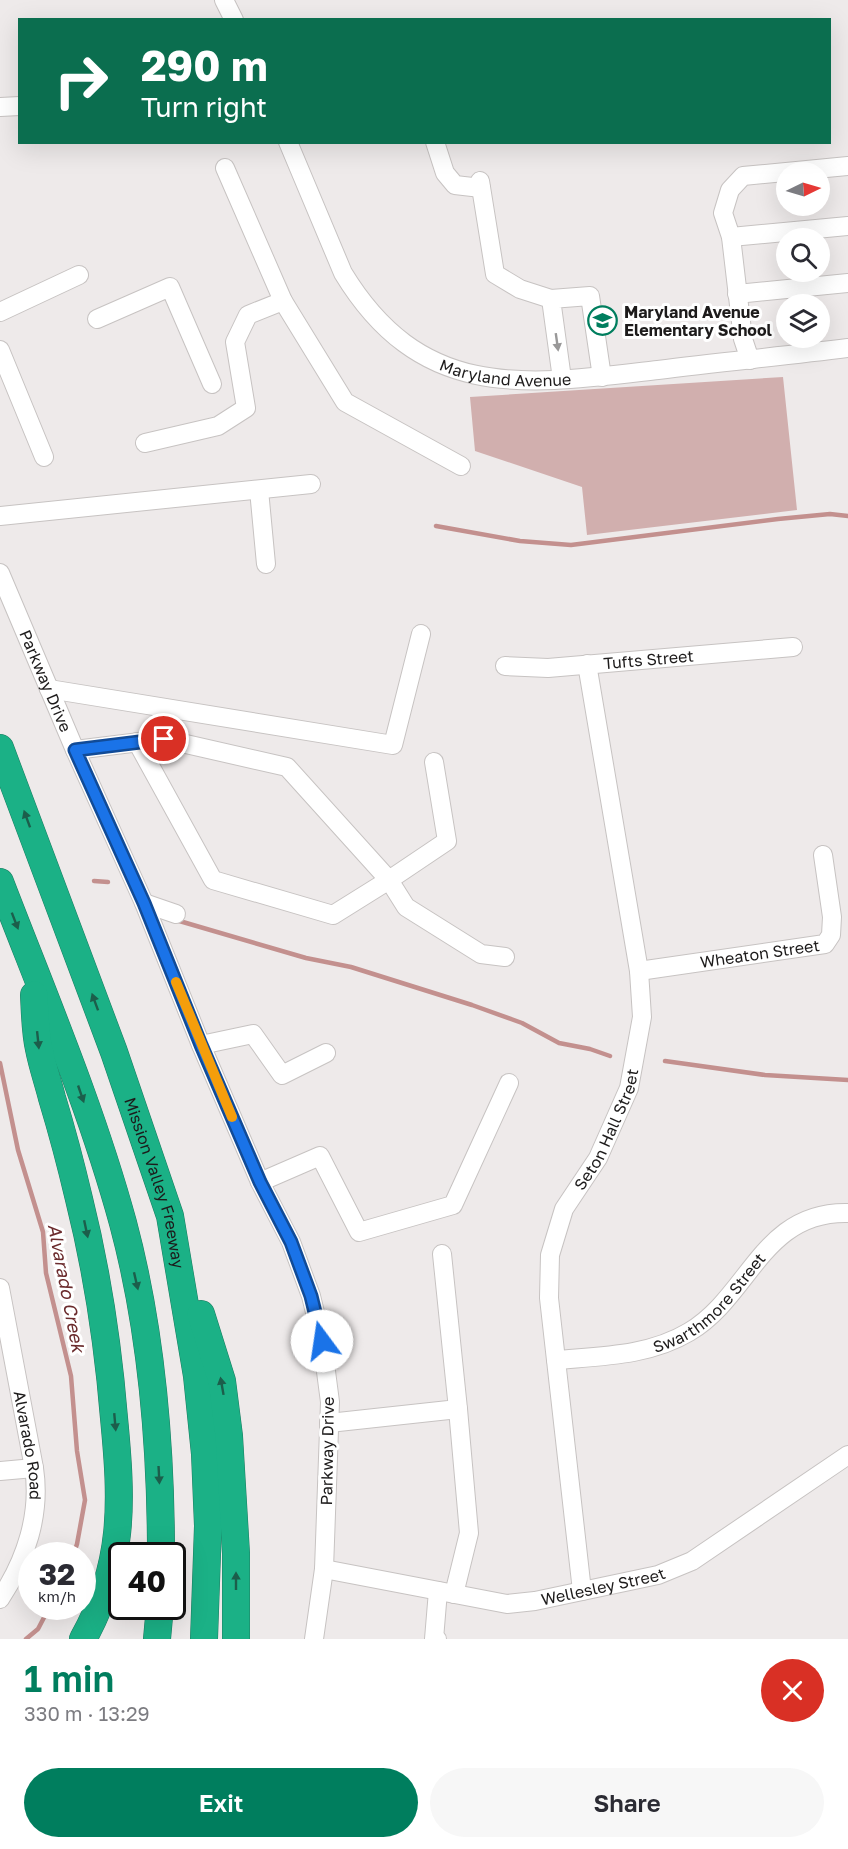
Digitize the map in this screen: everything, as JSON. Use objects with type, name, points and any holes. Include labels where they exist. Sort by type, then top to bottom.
[{"type":"highway","name":"Mission Valley Freeway","points":[[0,748],[114,1052],[170,1216],[197,1376],[205,1454],[208,1526],[204,1639]]},
{"type":"highway","points":[[0,882],[79,1087],[105,1162],[123,1224],[140,1303],[154,1408],[161,1542]]},
{"type":"highway","points":[[31,961],[39,1049],[72,1168],[94,1264],[109,1364],[117,1444],[120,1500],[113,1566],[102,1598],[82,1639]]},
{"type":"highway","points":[[170,1216],[222,1381],[229,1436],[236,1553],[236,1639]]},
{"type":"highway","points":[[157,1639],[159,1620]]},
{"type":"street","points":[[224,0],[233,18]]},
{"type":"street","points":[[0,107],[18,106]]},
{"type":"street","name":"Maryland Avenue","points":[[289,144],[343,273],[361,300],[382,325],[416,351],[455,370],[496,380],[517,382],[603,377],[848,348]]},
{"type":"street","points":[[438,144],[445,173],[455,185],[480,184],[495,274],[520,289],[551,299],[590,296],[603,377]]},
{"type":"street","points":[[750,360],[743,339],[731,237],[723,213],[730,190],[743,176],[848,166]]},
{"type":"street","points":[[225,168],[283,301],[345,402],[460,466]]},
{"type":"street","points":[[731,237],[848,226]]},
{"type":"street","points":[[0,312],[79,275]]},
{"type":"street","points":[[737,294],[848,283]]},
{"type":"street","points":[[97,320],[170,286],[212,384]]},
{"type":"street","points":[[551,299],[562,379]]},
{"type":"street","points":[[145,443],[218,426],[246,408],[235,342],[248,315],[283,301]]},
{"type":"street","points":[[0,350],[44,458]]},
{"type":"street","points":[[0,516],[311,484]]},
{"type":"street","points":[[259,489],[266,564]]},
{"type":"street","name":"Parkway Drive","points":[[0,573],[75,750],[144,903],[201,1045],[260,1182],[291,1242],[311,1296],[322,1341],[330,1402],[324,1569],[314,1639]]},
{"type":"street","points":[[49,689],[393,745],[421,634]]},
{"type":"street","name":"Tufts Street","points":[[505,666],[548,668],[793,647]]},
{"type":"street","name":"Seton Hall Street","points":[[582,1591],[549,1298],[550,1255],[564,1209],[598,1158],[629,1088],[642,1017],[639,971],[586,664]]},
{"type":"street","points":[[75,750],[164,739],[287,767],[388,879],[406,907],[481,954],[505,957]]},
{"type":"street","points":[[137,742],[213,879],[333,915],[447,841],[434,762]]},
{"type":"street","name":"Wheaton Street","points":[[639,971],[825,944],[831,935],[832,917],[823,855]]},
{"type":"street","points":[[144,903],[176,914]]},
{"type":"street","points":[[201,1045],[253,1034],[282,1075],[326,1053]]},
{"type":"street","points":[[260,1182],[320,1156],[359,1232],[453,1205],[509,1083]]},
{"type":"street","name":"Swarthmore Street","points":[[555,1360],[641,1351],[673,1341],[703,1324],[717,1311],[757,1258],[792,1227],[836,1212],[848,1213]]},
{"type":"street","points":[[437,1639],[434,1639],[446,1592],[469,1533],[442,1254]]},
{"type":"street","name":"Alvarado Road","points":[[0,1288],[7,1357],[34,1468],[35,1500],[28,1543],[14,1577],[0,1599]]},
{"type":"street","points":[[329,1423],[458,1409]]},
{"type":"street","name":"Wellesley Street","points":[[324,1569],[507,1604],[535,1601],[658,1575],[692,1561],[848,1455]]},
{"type":"street","points":[[0,1471],[34,1468]]},
{"type":"shaded area","points":[[783,377],[797,510],[587,535],[582,487],[475,451],[470,397]]},
{"type":"waterway","points":[[436,526],[520,541],[571,545],[778,519],[830,514],[848,516]]},
{"type":"waterway","points":[[94,881],[108,882]]},
{"type":"waterway","points":[[176,920],[306,958],[351,967],[522,1023],[559,1043],[590,1049],[610,1056]]},
{"type":"waterway","points":[[665,1061],[765,1075],[848,1080]]},
{"type":"waterway","name":"Alvarado Creek","points":[[0,1063],[18,1150],[43,1232],[46,1273],[71,1376],[77,1451],[85,1500],[77,1542]]},
{"type":"waterway","name":"Alvarado Creek","points":[[26,1639],[38,1629],[43,1620]]},
{"type":"slow traffic","points":[[176,982],[232,1117]]},
{"type":"place","name":"Maryland Avenue Elementary School","points":[[603,321]]},
{"type":"route","points":[[164,739],[75,750],[144,903],[201,1045],[260,1182],[291,1242],[311,1296],[322,1341]]}]
